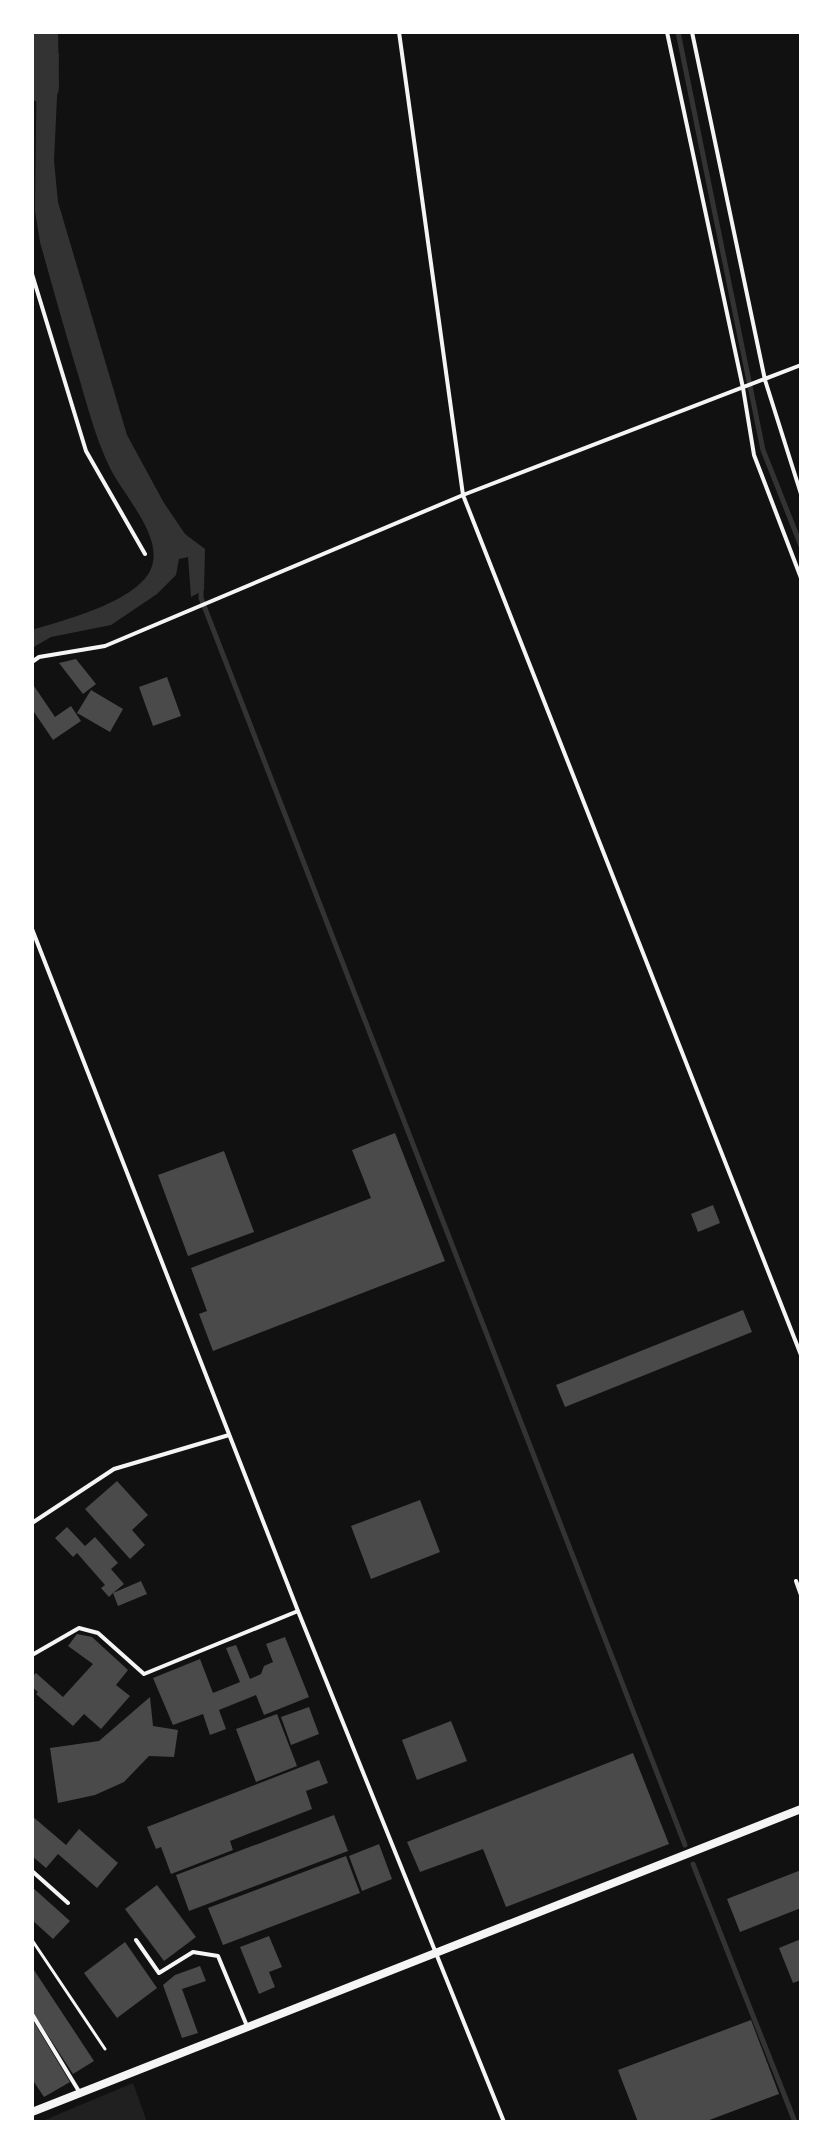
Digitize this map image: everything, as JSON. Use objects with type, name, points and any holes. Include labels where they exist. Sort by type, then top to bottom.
[{"type":"street","points":[[32,2112],[801,1809]]},
{"type":"lane","points":[[399,32],[463,495],[801,1355]]},
{"type":"lane","points":[[667,32],[743,388],[754,455],[801,578]]},
{"type":"lane","points":[[692,32],[765,380],[801,494]]},
{"type":"lane","points":[[32,274],[86,451],[145,554]]},
{"type":"lane","points":[[32,662],[39,657],[105,646],[463,495],[801,365]]},
{"type":"lane","points":[[32,929],[298,1611],[504,2122]]},
{"type":"lane","points":[[32,1523],[114,1469],[229,1435]]},
{"type":"lane","points":[[796,1581],[801,1595]]},
{"type":"lane","points":[[32,1655],[79,1628],[98,1633],[144,1674],[298,1611]]},
{"type":"lane","points":[[32,1871],[68,1903]]},
{"type":"lane","points":[[136,1940],[159,1973],[193,1952],[218,1956],[247,2026]]},
{"type":"lane","points":[[32,2014],[80,2093]]},
{"type":"path","points":[[32,1940],[105,2049]]},
{"type":"shaded area","points":[[49,44],[59,54],[54,161],[58,202],[127,435],[164,503],[185,534],[205,549],[204,590],[191,597],[188,557],[179,559],[176,575],[157,594],[111,625],[51,637],[32,648],[32,630],[81,615],[133,589],[145,578],[154,554],[147,529],[110,468],[100,444],[40,242],[35,211],[37,46]]},
{"type":"shaded area","points":[[133,2083],[147,2122],[40,2122]]},
{"type":"building","points":[[76,659],[96,684],[83,694],[59,663]]},
{"type":"building","points":[[167,677],[181,716],[153,726],[139,687]]},
{"type":"building","points":[[32,683],[55,717],[71,706],[81,721],[53,740],[32,709]]},
{"type":"building","points":[[91,690],[123,709],[110,732],[77,713]]},
{"type":"building","points":[[395,1133],[445,1261],[213,1351],[199,1314],[207,1311],[191,1268],[371,1198],[352,1150]]},
{"type":"building","points":[[224,1151],[254,1232],[188,1256],[158,1175]]},
{"type":"building","points":[[713,1205],[720,1223],[698,1232],[691,1214]]},
{"type":"building","points":[[743,1310],[752,1332],[565,1407],[556,1385]]},
{"type":"building","points":[[117,1481],[148,1515],[132,1530],[145,1545],[130,1559],[85,1509]]},
{"type":"building","points":[[420,1500],[440,1552],[371,1579],[351,1526]]},
{"type":"building","points":[[67,1527],[85,1546],[95,1537],[118,1563],[111,1569],[124,1584],[109,1597],[101,1588],[105,1585],[77,1553],[73,1557],[55,1538]]},
{"type":"building","points":[[141,1581],[147,1594],[118,1606],[113,1593]]},
{"type":"building","points":[[77,1634],[92,1637],[128,1670],[116,1685],[130,1696],[101,1729],[84,1714],[73,1726],[32,1687],[32,1677],[36,1673],[63,1697],[93,1664],[68,1646]]},
{"type":"building","points":[[285,1637],[309,1697],[264,1715],[256,1695],[219,1710],[226,1729],[210,1735],[203,1714],[173,1725],[153,1678],[200,1659],[213,1693],[240,1682],[226,1648],[236,1645],[250,1679],[261,1674],[264,1666],[273,1662],[266,1644]]},
{"type":"building","points":[[150,1697],[153,1726],[178,1730],[174,1757],[149,1756],[124,1782],[95,1795],[58,1803],[50,1748],[99,1741]]},
{"type":"building","points":[[309,1707],[319,1734],[291,1745],[281,1717]]},
{"type":"building","points":[[277,1714],[297,1766],[256,1782],[236,1729]]},
{"type":"building","points":[[451,1721],[467,1761],[417,1780],[402,1740]]},
{"type":"building","points":[[633,1753],[669,1844],[506,1907],[483,1849],[420,1872],[407,1842]]},
{"type":"building","points":[[319,1760],[328,1783],[306,1791],[312,1809],[230,1841],[233,1850],[171,1874],[161,1847],[156,1849],[147,1827]]},
{"type":"building","points":[[334,1815],[348,1851],[189,1911],[176,1875]]},
{"type":"building","points":[[32,1816],[66,1845],[79,1829],[118,1863],[97,1888],[58,1854],[46,1868],[32,1856]]},
{"type":"building","points":[[379,1844],[392,1879],[362,1891],[349,1856]]},
{"type":"building","points":[[346,1856],[360,1893],[223,1945],[208,1908]]},
{"type":"building","points":[[801,1870],[801,1908],[740,1932],[727,1899]]},
{"type":"building","points":[[157,1885],[196,1937],[164,1961],[125,1909]]},
{"type":"building","points":[[32,1887],[70,1921],[53,1939],[32,1920]]},
{"type":"building","points":[[269,1936],[282,1967],[269,1972],[275,1987],[259,1994],[240,1947]]},
{"type":"building","points":[[801,1939],[801,1980],[793,1983],[779,1948]]},
{"type":"building","points":[[125,1942],[157,1988],[117,2018],[84,1973]]},
{"type":"building","points":[[200,1966],[206,1981],[182,1989],[198,2033],[182,2038],[163,1985],[175,1975]]},
{"type":"building","points":[[32,1967],[94,2061],[73,2074],[32,2011]]},
{"type":"building","points":[[32,2019],[70,2082],[44,2097],[32,2079]]},
{"type":"building","points":[[751,2020],[779,2094],[704,2122],[638,2122],[618,2070]]},
{"type":"waterway","points":[[42,32],[43,87]]},
{"type":"waterway","points":[[678,32],[763,450],[801,546]]},
{"type":"waterway","points":[[201,588],[201,598],[685,1845]]},
{"type":"waterway","points":[[693,1864],[795,2122]]}]
